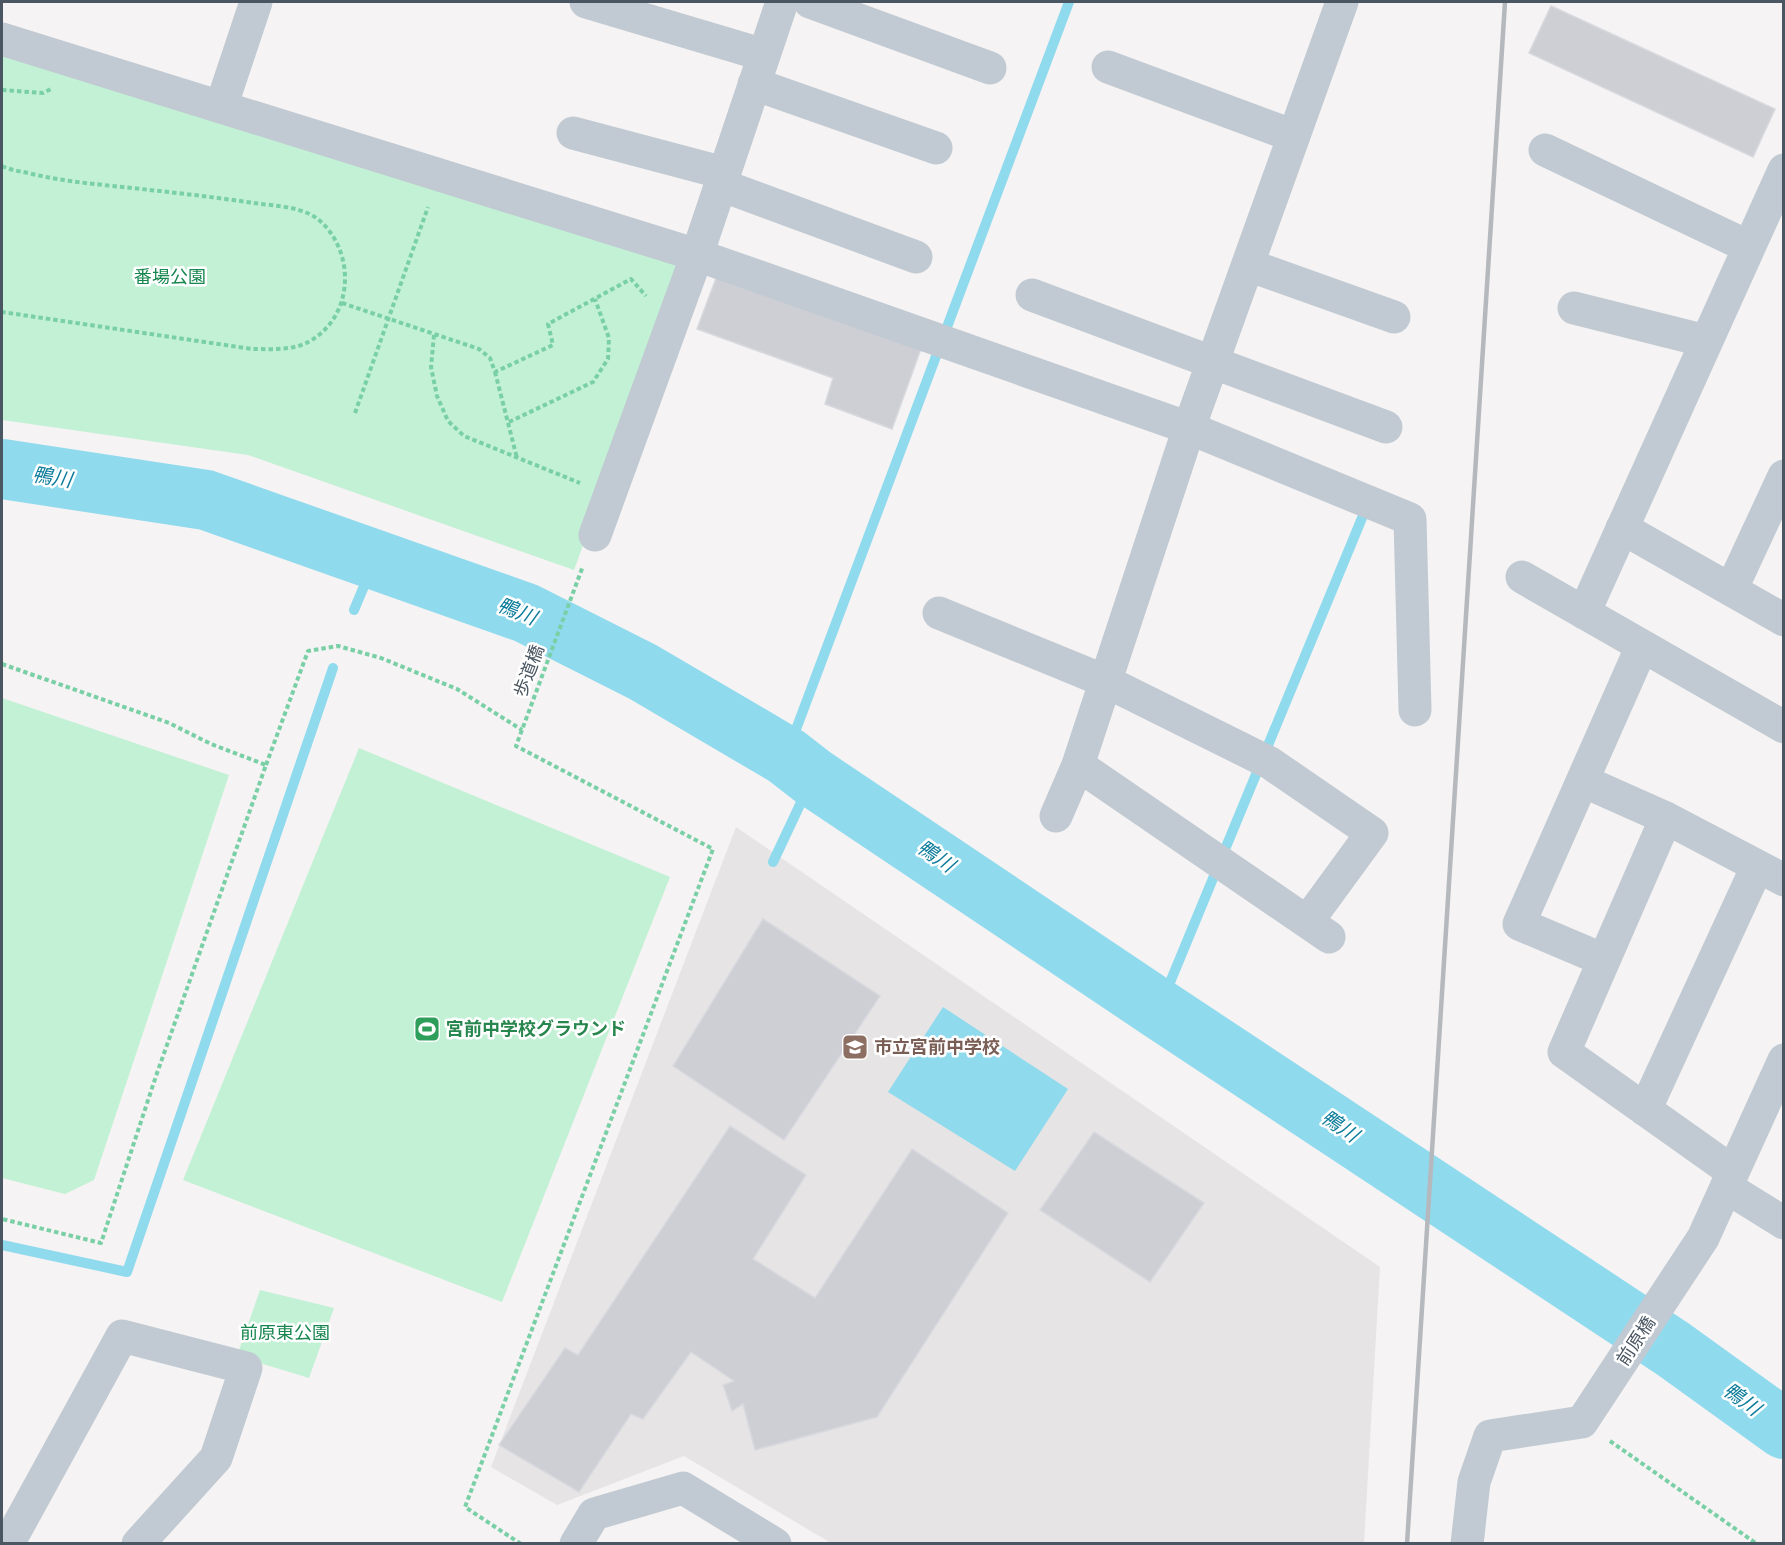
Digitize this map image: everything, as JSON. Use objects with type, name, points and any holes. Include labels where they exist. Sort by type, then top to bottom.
[{"type":"street","points":[[221,107],[256,2]]},
{"type":"street","points":[[586,2],[759,70],[936,148]]},
{"type":"street","points":[[595,535],[697,255],[782,2]]},
{"type":"street","points":[[810,2],[990,68]]},
{"type":"street","points":[[1056,816],[1078,765],[1189,428],[1342,2]]},
{"type":"street","points":[[2,39],[697,255],[1189,428],[1410,519],[1415,710]]},
{"type":"street","points":[[1108,66],[1294,136]]},
{"type":"street","points":[[573,133],[723,179],[916,256]]},
{"type":"street","points":[[1545,150],[1749,247]]},
{"type":"street","points":[[1584,613],[1784,171]]},
{"type":"street","points":[[1248,265],[1394,317]]},
{"type":"street","points":[[1032,295],[1386,427]]},
{"type":"street","points":[[1574,308],[1706,341]]},
{"type":"street","points":[[1731,590],[1784,476]]},
{"type":"street","points":[[1622,528],[1784,620]]},
{"type":"street","points":[[1522,577],[1784,727]]},
{"type":"street","points":[[939,613],[1106,681],[1270,763],[1372,833],[1318,930],[1078,765]]},
{"type":"street","points":[[1604,960],[1519,924],[1642,646]]},
{"type":"street","points":[[1583,781],[1666,819],[1770,874],[1645,1110]]},
{"type":"street","points":[[1666,819],[1564,1052],[1645,1110],[1784,1223]]},
{"type":"street","name":"前原橋","points":[[1586,1416],[1703,1238],[1784,1060]]},
{"type":"street","points":[[8,1544],[122,1336],[246,1368],[216,1458],[138,1544]]},
{"type":"street","points":[[1467,1544],[1474,1482],[1490,1436],[1586,1416]]},
{"type":"street","points":[[576,1544],[594,1514],[683,1488],[776,1544]]},
{"type":"path","points":[[2,166],[56,179],[297,209],[318,219],[336,239],[344,262],[346,284],[342,303],[328,326],[309,341],[282,349],[252,349],[2,312]]},
{"type":"path","points":[[355,414],[439,175]]},
{"type":"path","points":[[495,372],[553,345],[548,324],[632,279],[650,300],[677,308]]},
{"type":"path","points":[[509,422],[593,382],[608,359],[609,338],[595,299]]},
{"type":"path","points":[[342,303],[479,349],[490,358],[518,458]]},
{"type":"path","points":[[434,335],[431,367],[437,396],[448,421],[464,436],[610,495]]},
{"type":"path","name":"歩道橋","points":[[522,730],[595,535]]},
{"type":"path","points":[[2,1219],[101,1243],[156,1076],[308,651],[338,646],[381,658],[457,689],[522,730],[516,746],[712,849],[465,1507],[521,1544]]},
{"type":"path","points":[[2,664],[169,723],[211,744],[266,765]]},
{"type":"path","points":[[1586,1416],[1756,1544]]},
{"type":"shaded area","name":"市立宮前中学校","points":[[736,827],[1380,1267],[1364,1543],[831,1543],[684,1456],[557,1505],[491,1467]]},
{"type":"green space","name":"番場公園","points":[[2,53],[688,259],[574,570],[248,455],[2,420]]},
{"type":"green space","points":[[2,698],[229,775],[94,1180],[65,1194],[2,1178]]},
{"type":"green space","name":"宮前中学校グラウンド","points":[[359,748],[670,877],[502,1302],[183,1180]]},
{"type":"green space","name":"前原東公園","points":[[260,1290],[334,1308],[309,1378],[237,1356]]},
{"type":"water","points":[[943,1007],[1068,1089],[1015,1171],[888,1092]]},
{"type":"building","points":[[1551,6],[1775,109],[1753,157],[1529,53]]},
{"type":"building","points":[[718,273],[922,346],[892,429],[825,404],[833,378],[697,329]]},
{"type":"building","points":[[763,919],[880,996],[784,1140],[673,1066]]},
{"type":"building","points":[[730,1126],[806,1175],[753,1259],[815,1298],[912,1149],[1008,1213],[877,1417],[755,1450],[743,1404],[732,1411],[723,1385],[734,1381],[691,1352],[643,1419],[631,1414],[579,1492],[499,1445],[565,1348],[578,1355]]},
{"type":"building","points":[[1094,1132],[1204,1203],[1150,1282],[1040,1210]]},
{"type":"waterway","points":[[786,756],[1069,2]]},
{"type":"waterway","name":"鴨川","points":[[2,469],[206,500],[526,613],[643,672],[786,756],[813,777],[1159,1009],[1673,1349],[1784,1429]]},
{"type":"waterway","points":[[1159,1009],[1362,518]]},
{"type":"waterway","points":[[354,610],[375,560]]},
{"type":"waterway","points":[[2,1245],[127,1272],[333,668]]},
{"type":"waterway","points":[[773,862],[813,777]]},
{"type":"railway","points":[[1407,1544],[1505,2]]},
{"type":"place","name":"宮前中学校グラウンド","points":[[427,1029]]},
{"type":"place","name":"市立宮前中学校","points":[[855,1047]]}]
